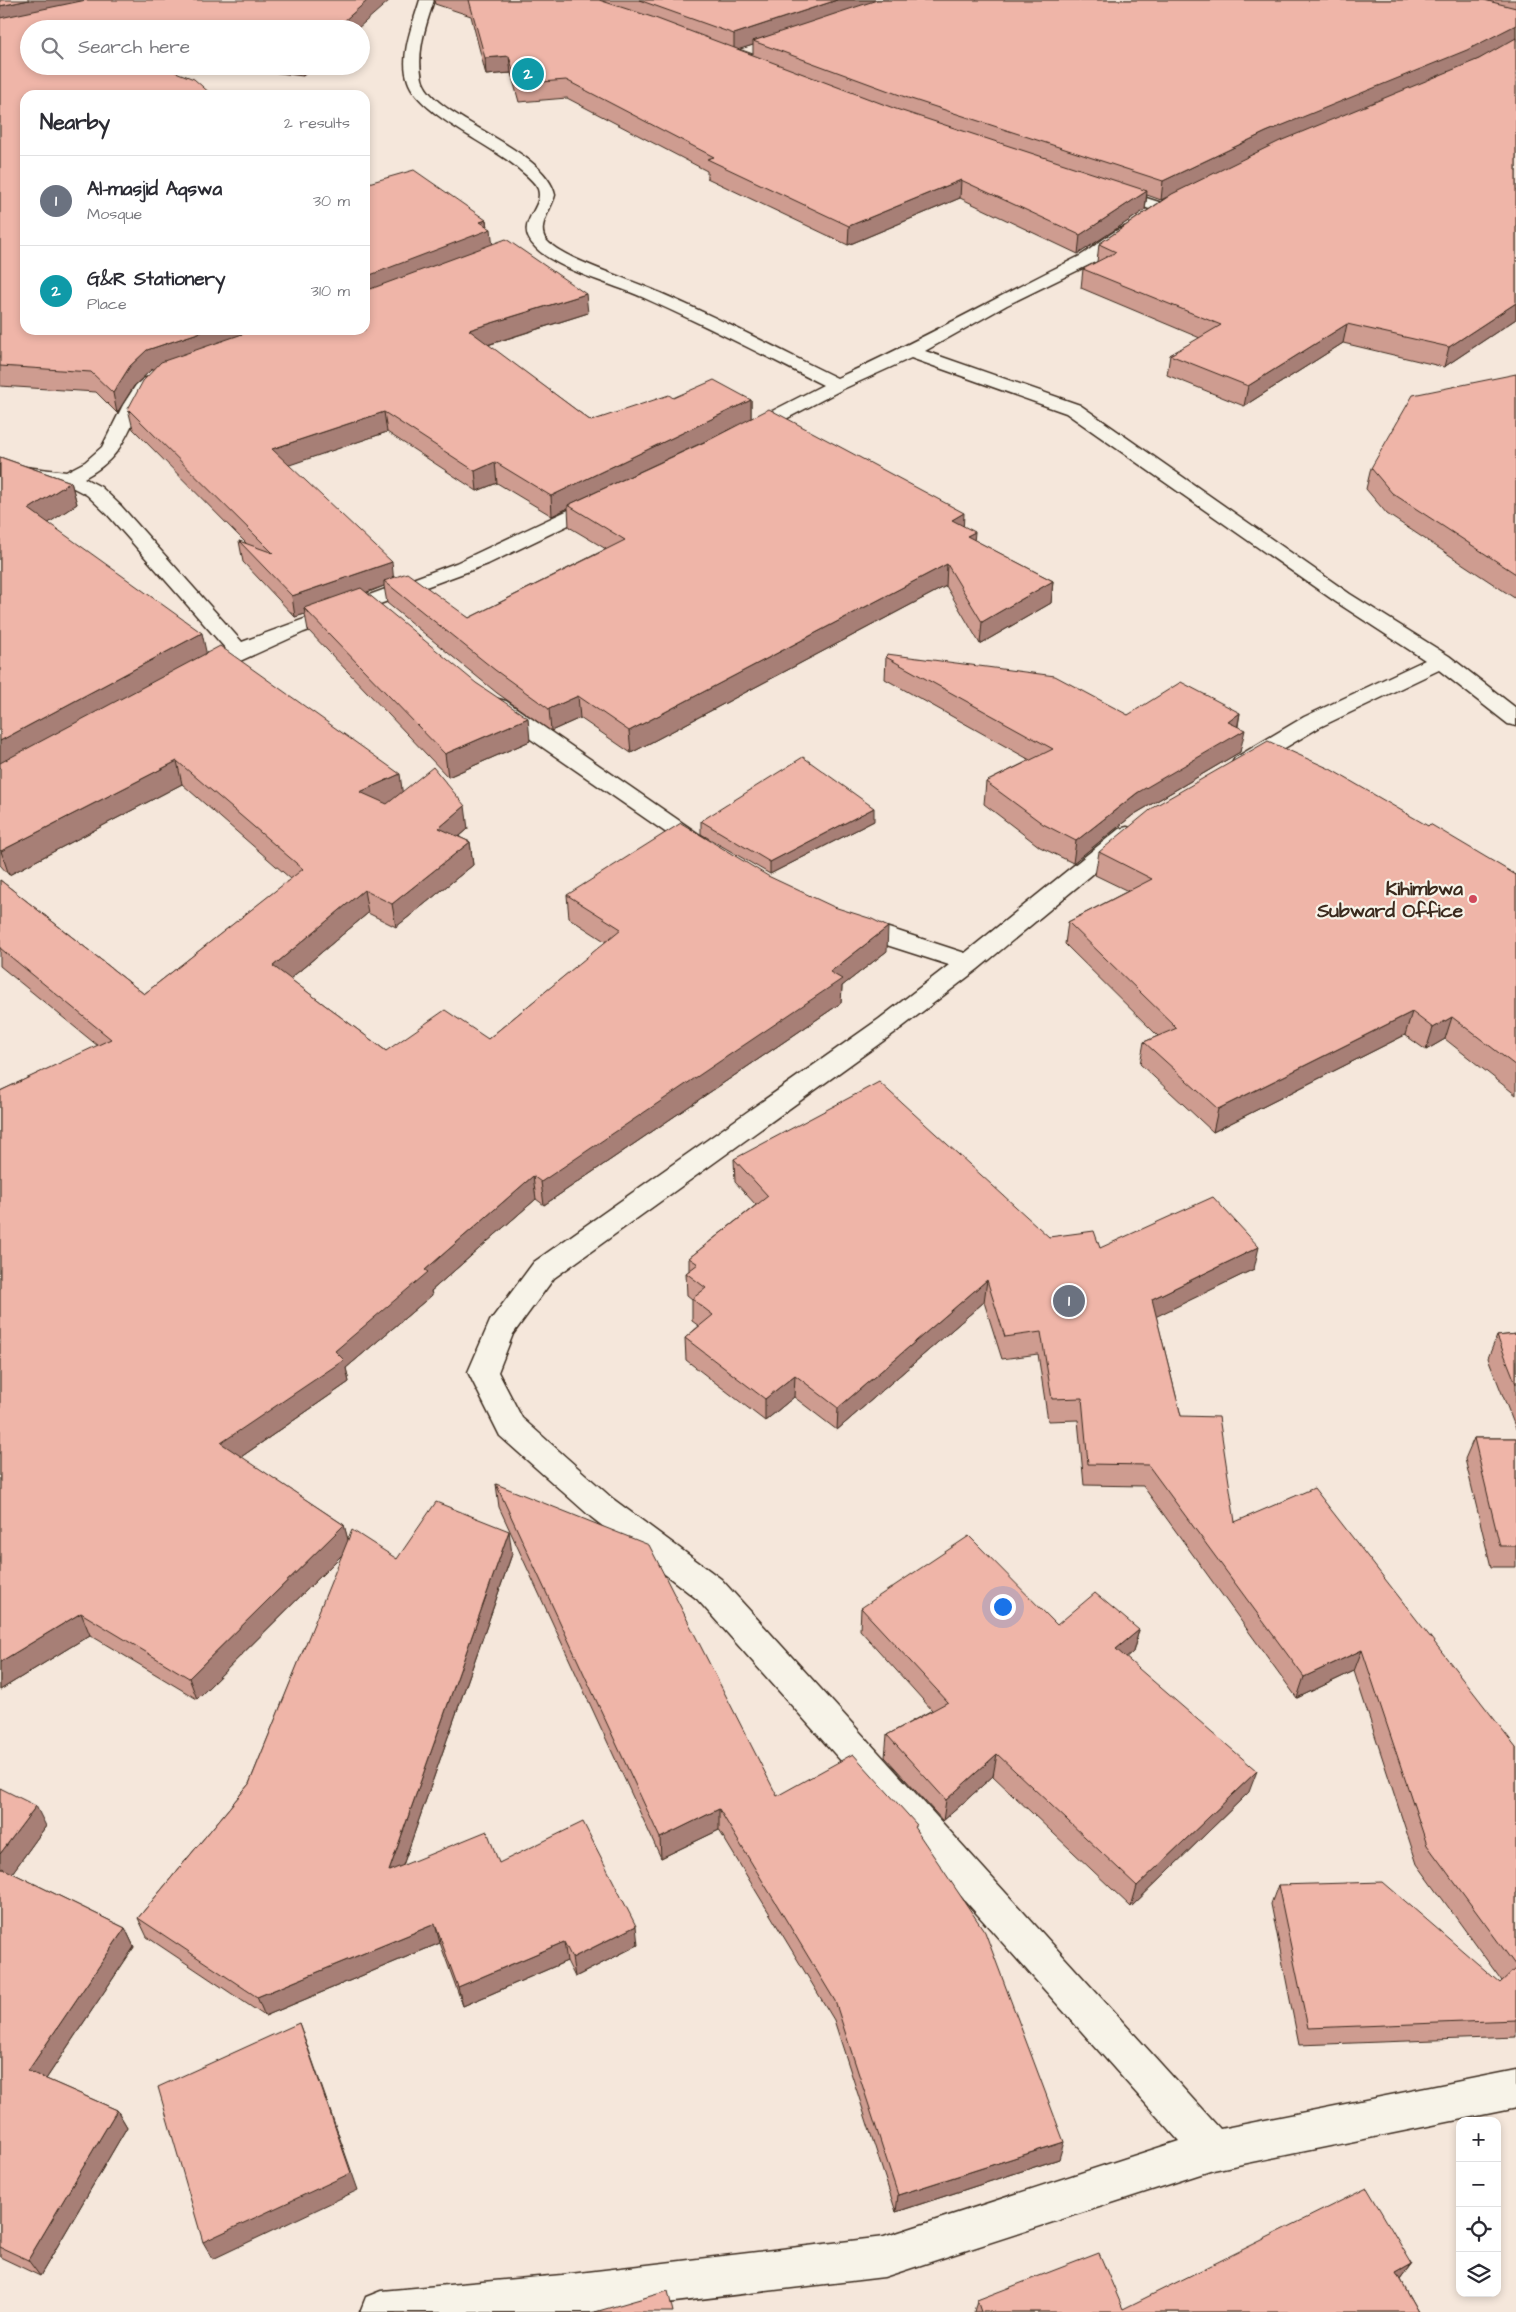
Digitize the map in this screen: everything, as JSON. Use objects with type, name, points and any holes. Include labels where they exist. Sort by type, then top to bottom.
[{"type":"street","points":[[427,0],[414,42],[415,82],[430,100],[470,129],[513,156],[547,186],[548,194],[535,221],[529,240],[573,262],[653,296],[837,385]]},
{"type":"street","points":[[729,441],[837,385],[910,352],[1001,302],[1091,256],[1170,204],[1096,187]]},
{"type":"street","points":[[910,352],[1073,409],[1343,598],[1441,660],[1516,719]]},
{"type":"street","points":[[69,478],[91,466],[110,450],[146,385],[164,374]]},
{"type":"street","points":[[0,470],[69,478],[94,491],[114,510],[238,650]]},
{"type":"street","points":[[187,678],[238,650],[308,622],[462,568],[623,492]]},
{"type":"street","points":[[368,601],[391,619]]},
{"type":"street","points":[[1227,772],[1312,722],[1441,660]]},
{"type":"street","points":[[480,693],[560,751],[720,859]]},
{"type":"street","points":[[1142,822],[970,963],[888,1025],[544,1270],[500,1329],[483,1372],[511,1427],[602,1508],[709,1589],[1213,2150]]},
{"type":"street","points":[[835,918],[970,963]]},
{"type":"street","points":[[381,2312],[562,2295],[884,2257],[1213,2150],[1516,2089]]},
{"type":"building","points":[[0,0],[29,0],[0,6]]},
{"type":"building","points":[[86,0],[368,0],[345,20],[20,20],[20,75],[184,75],[194,79],[206,90],[20,90],[20,335],[192,335],[147,350],[130,366],[113,393],[91,372],[0,366],[0,18]]},
{"type":"building","points":[[469,0],[599,0],[655,18],[896,109],[1147,191],[1080,235],[961,180],[849,226],[707,159],[714,157],[566,80],[517,84],[509,56],[485,58]]},
{"type":"building","points":[[639,0],[837,0],[734,34]]},
{"type":"building","points":[[877,0],[1484,0],[1516,8],[1516,25],[1467,50],[1266,132],[1163,181],[908,98],[753,41]]},
{"type":"building","points":[[1516,38],[1516,303],[1449,347],[1347,324],[1248,386],[1170,355],[1221,325],[1083,269],[1116,252],[1099,244],[1172,194],[1280,141],[1479,59]]},
{"type":"building","points":[[414,170],[486,220],[480,222],[491,229],[370,275],[370,183]]},
{"type":"building","points":[[506,239],[586,294],[469,330],[591,421],[669,395],[673,398],[714,380],[751,400],[551,496],[495,462],[475,471],[384,412],[272,449],[392,562],[292,596],[239,541],[273,553],[128,409],[143,381],[161,362],[239,335],[370,335],[370,289]]},
{"type":"building","points":[[1516,374],[1516,574],[1392,493],[1371,468],[1413,395]]},
{"type":"building","points":[[769,409],[964,513],[952,520],[975,532],[967,536],[1053,581],[982,622],[947,564],[629,731],[578,696],[549,709],[495,670],[384,581],[407,573],[469,618],[625,540],[568,505],[711,439]]},
{"type":"building","points":[[0,457],[71,482],[29,509],[202,633],[0,741]]},
{"type":"building","points":[[361,588],[476,683],[528,718],[445,754],[304,608]]},
{"type":"building","points":[[220,646],[400,774],[360,792],[387,804],[433,767],[465,806],[439,828],[470,842],[392,904],[364,890],[273,966],[386,1051],[445,1010],[488,1039],[621,929],[567,895],[681,823],[768,876],[834,907],[872,919],[888,927],[830,972],[842,979],[541,1182],[533,1176],[425,1270],[428,1272],[335,1351],[344,1360],[221,1443],[344,1525],[189,1678],[81,1613],[0,1662],[0,1091],[111,1039],[0,948],[0,880],[144,994],[303,869],[177,761],[1,851],[0,763]]},
{"type":"building","points":[[887,654],[1055,676],[1128,715],[1181,682],[1240,713],[1228,722],[1245,730],[1137,793],[1076,841],[1043,824],[986,782],[1053,749],[886,657]]},
{"type":"building","points":[[1268,741],[1330,769],[1428,826],[1430,824],[1516,875],[1516,1066],[1452,1017],[1433,1028],[1412,1012],[1218,1109],[1144,1042],[1177,1028],[1068,922],[1152,879],[1099,852],[1155,806]]},
{"type":"building","points":[[803,757],[874,808],[770,862],[701,821]]},
{"type":"building","points":[[879,1082],[1049,1237],[1094,1231],[1100,1248],[1213,1197],[1259,1247],[1152,1299],[1181,1416],[1219,1417],[1235,1522],[1314,1488],[1516,1747],[1516,1966],[1427,1845],[1362,1650],[1304,1677],[1148,1465],[1088,1464],[1082,1398],[1052,1399],[1041,1332],[1005,1337],[987,1280],[838,1408],[795,1375],[765,1399],[685,1338],[713,1315],[692,1299],[706,1288],[686,1273],[698,1264],[689,1258],[768,1196],[734,1159]]},
{"type":"building","points":[[1516,1334],[1516,1384],[1497,1336]]},
{"type":"building","points":[[1474,1438],[1516,1438],[1516,1546],[1500,1546]]},
{"type":"building","points":[[496,1484],[649,1545],[777,1796],[853,1754],[917,1825],[914,1827],[985,1932],[1064,2142],[898,2195],[835,2001],[719,1809],[660,1838]]},
{"type":"building","points":[[436,1502],[509,1531],[389,1871],[487,1831],[499,1863],[583,1822],[636,1926],[572,1958],[564,1942],[458,1987],[435,1924],[257,1997],[138,1918],[249,1784],[352,1530],[397,1559]]},
{"type":"building","points":[[969,1536],[1057,1625],[1095,1593],[1139,1630],[1116,1649],[1257,1771],[1137,1886],[997,1754],[946,1800],[887,1735],[948,1702],[861,1608]]},
{"type":"building","points":[[0,1788],[36,1806],[0,1854]]},
{"type":"building","points":[[0,1867],[125,1928],[28,2071],[117,2110],[28,2260],[0,2247]]},
{"type":"building","points":[[1383,1882],[1500,1983],[1516,1968],[1516,2020],[1308,2028],[1278,1885]]},
{"type":"building","points":[[299,2023],[351,2173],[203,2242],[158,2087]]},
{"type":"building","points":[[1367,2188],[1412,2264],[1396,2273],[1418,2312],[981,2312],[977,2300],[1099,2253],[1123,2309]]},
{"type":"building","points":[[668,2291],[673,2312],[595,2312]]},
{"type":"place","name":"G&R Stationery","points":[[528,74]]},
{"type":"place","name":"Kihimbwa Subward Office","points":[[1473,899]]},
{"type":"place","name":"Al-masjid Aqswa","points":[[1069,1301]]}]
